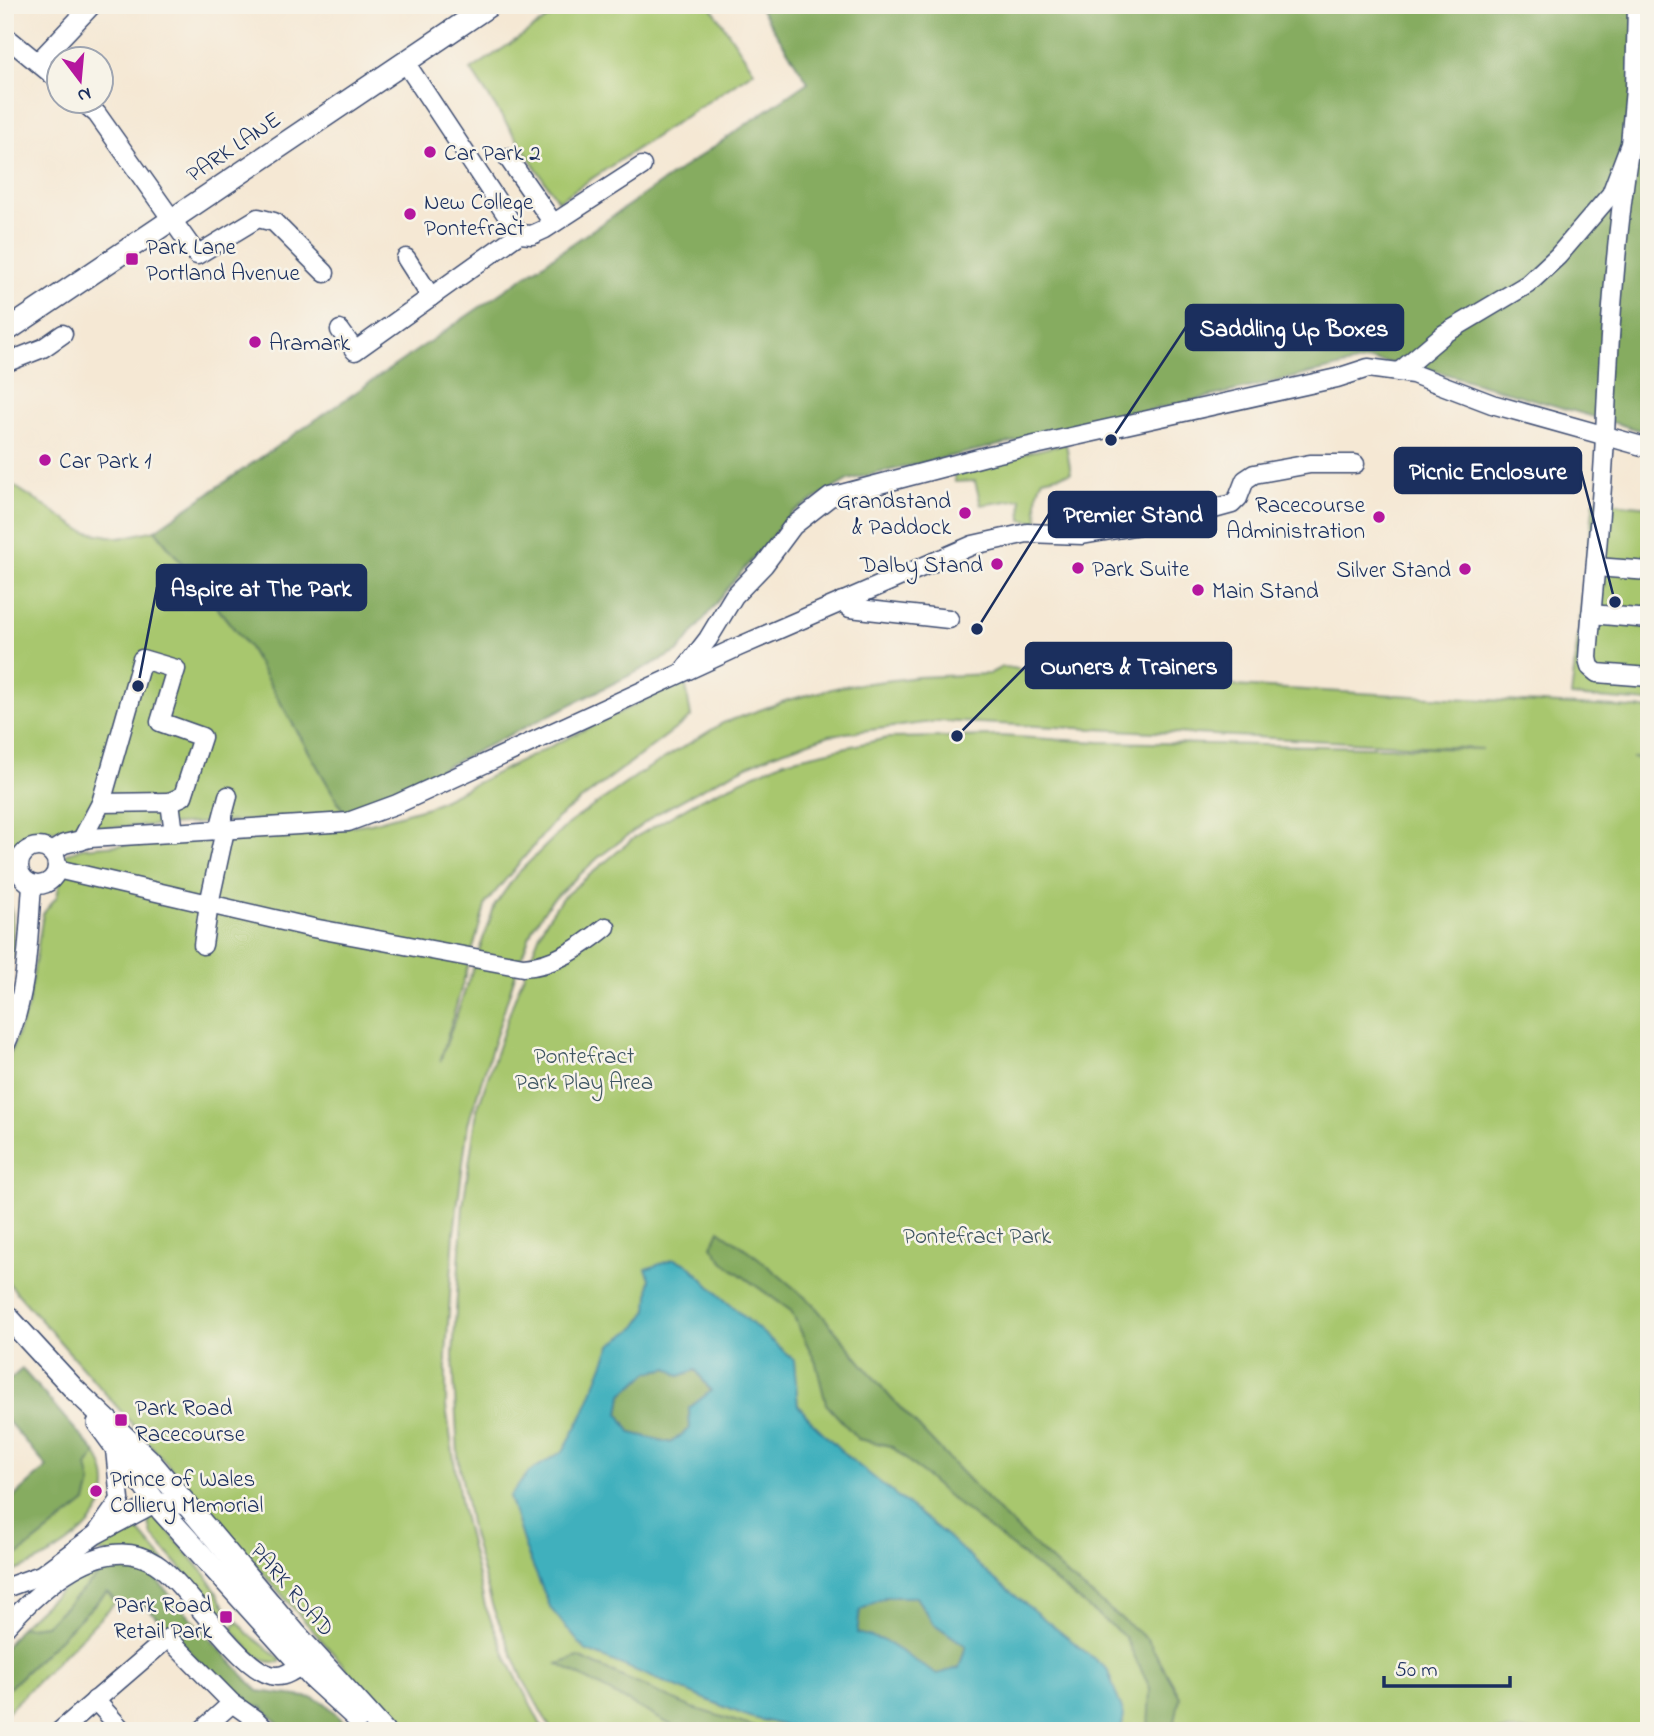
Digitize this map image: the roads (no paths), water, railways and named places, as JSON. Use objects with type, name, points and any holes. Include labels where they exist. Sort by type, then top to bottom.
[{"type":"main road","name":"PARK LANE","points":[[5,332],[490,5]]},
{"type":"main road","name":"PARK ROAD","points":[[5,1314],[75,1390],[149,1460],[295,1633],[384,1731]]},
{"type":"main road","name":"PARK ROAD","points":[[75,1390],[155,1503],[301,1672],[371,1731]]},
{"type":"main road","points":[[295,1633],[299,1644],[301,1672]]},
{"type":"street","points":[[38,62],[92,5]]},
{"type":"street","points":[[1637,5],[1635,89],[1616,246],[1588,658],[1590,667],[1597,673],[1649,677]]},
{"type":"street","points":[[5,36],[46,69]]},
{"type":"street","points":[[405,62],[519,234]]},
{"type":"street","points":[[98,116],[197,255],[258,218],[274,222],[325,273]]},
{"type":"street","points":[[1399,372],[1444,334],[1528,284],[1558,256],[1611,194],[1630,144]]},
{"type":"street","points":[[508,158],[553,223]]},
{"type":"street","points":[[340,330],[355,351],[519,234],[532,235],[642,166]]},
{"type":"street","points":[[406,258],[431,297]]},
{"type":"street","points":[[5,363],[43,348],[63,334]]},
{"type":"street","points":[[682,674],[708,639],[734,596],[764,565],[793,526],[830,497],[990,455],[1337,378],[1368,368],[1413,373],[1492,404],[1649,448]]},
{"type":"street","points":[[54,860],[64,845],[81,841],[348,822],[397,804],[842,601],[973,545],[1014,535],[1082,535],[1181,518],[1232,504],[1238,498],[1245,480],[1254,474],[1310,464],[1355,464]]},
{"type":"street","points":[[1596,567],[1649,571]]},
{"type":"street","points":[[842,601],[850,608],[949,619]]},
{"type":"street","points":[[1591,614],[1649,619]]},
{"type":"street","points":[[81,841],[101,803],[142,659],[176,669],[160,722],[202,737],[183,796],[170,802],[101,803]]},
{"type":"street","points":[[203,945],[228,796]]},
{"type":"street","points":[[170,802],[174,833]]},
{"type":"street","points":[[34,847],[46,848],[54,860],[55,876],[45,885],[32,885],[21,877],[13,855],[34,847]]},
{"type":"street","points":[[54,860],[209,904],[313,928],[523,967],[539,967],[562,957],[606,927]]},
{"type":"street","points":[[5,1046],[25,963],[32,885]]},
{"type":"street","points":[[95,1535],[120,1500],[115,1449]]},
{"type":"street","points":[[5,1588],[41,1575],[95,1535],[155,1503],[172,1502],[186,1506]]},
{"type":"street","points":[[5,1628],[53,1581],[75,1567],[96,1558],[118,1554],[134,1556],[155,1563],[170,1576],[258,1670],[278,1676],[301,1672]]},
{"type":"street","points":[[60,1731],[168,1638],[232,1703],[267,1731]]},
{"type":"street","points":[[95,1700],[123,1731]]},
{"type":"street","points":[[201,1731],[232,1703]]},
{"type":"water","points":[[674,1259],[688,1264],[719,1295],[794,1360],[798,1405],[812,1422],[848,1457],[1107,1669],[1124,1715],[1121,1731],[807,1731],[749,1717],[585,1650],[551,1609],[526,1550],[509,1497],[529,1472],[563,1451],[583,1415],[611,1345],[636,1327],[648,1310],[650,1278],[646,1269]],"holes":[[[669,1368],[679,1376],[696,1370],[711,1391],[689,1408],[690,1428],[671,1443],[631,1433],[619,1414],[622,1394],[649,1372]],[[885,1597],[916,1597],[933,1623],[966,1646],[959,1668],[937,1674],[882,1640],[857,1633],[860,1610]]]},
{"type":"place","name":"Car Park 2","points":[[430,152]]},
{"type":"place","name":"New College Pontefract","points":[[410,214]]},
{"type":"place","name":"Park Lane Portland Avenue","points":[[132,259]]},
{"type":"place","name":"Aramark","points":[[255,342]]},
{"type":"place","name":"Saddling Up Boxes","points":[[1111,440]]},
{"type":"place","name":"Car Park 1","points":[[45,460]]},
{"type":"place","name":"Grandstand & Paddock","points":[[965,513]]},
{"type":"place","name":"Racecourse Administration","points":[[1379,517]]},
{"type":"place","name":"Dalby Stand","points":[[997,564]]},
{"type":"place","name":"Park Suite","points":[[1078,568]]},
{"type":"place","name":"Silver Stand","points":[[1465,569]]},
{"type":"place","name":"Main Stand","points":[[1198,590]]},
{"type":"place","name":"Picnic Enclosure","points":[[1615,602]]},
{"type":"place","name":"Premier Stand","points":[[977,629]]},
{"type":"place","name":"Aspire at The Park","points":[[138,686]]},
{"type":"place","name":"Owners & Trainers","points":[[957,736]]},
{"type":"place","name":"Park Road Racecourse","points":[[121,1420]]},
{"type":"place","name":"Prince of Wales Colliery Memorial","points":[[96,1491]]},
{"type":"place","name":"Park Road Retail Park","points":[[226,1617]]},
{"type":"park label","name":"Pontefract Park Play Area","points":[[584,1068]]},
{"type":"park label","name":"Pontefract Park","points":[[977,1235]]}]
